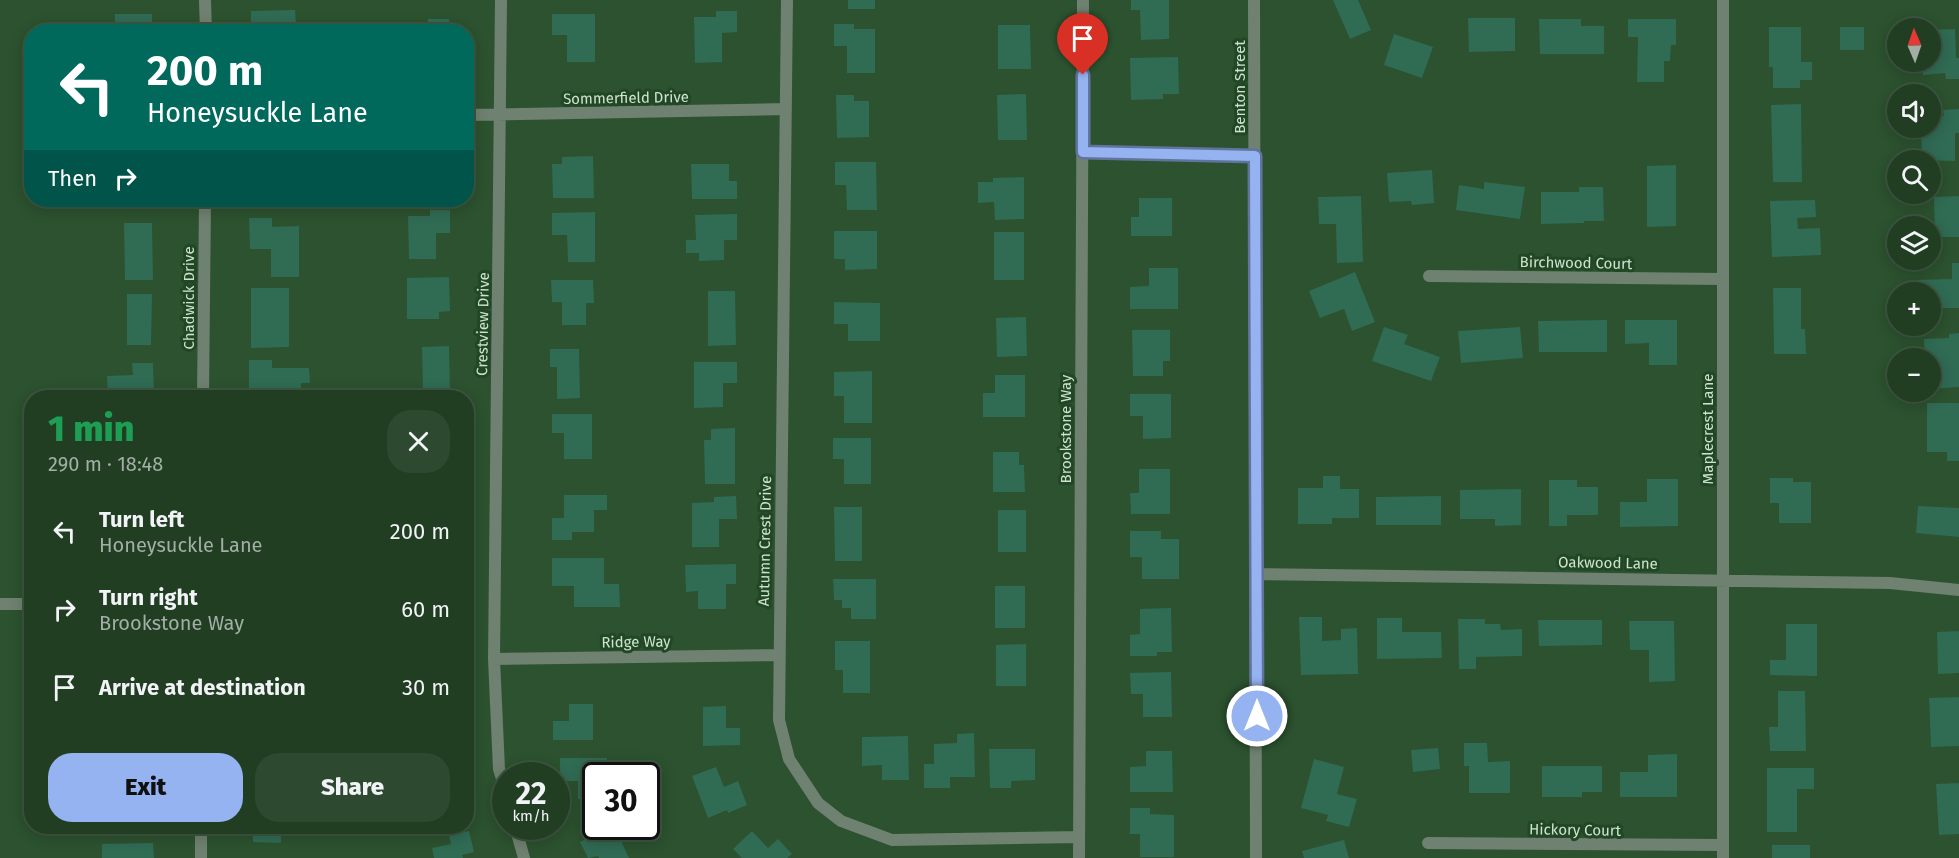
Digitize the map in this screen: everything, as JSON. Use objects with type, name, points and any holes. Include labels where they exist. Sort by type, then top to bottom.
[{"type":"street","points":[[205,0],[206,24]]},
{"type":"street","name":"Crestview Drive","points":[[499,762],[494,659],[501,0]]},
{"type":"street","name":"Autumn Crest Drive","points":[[787,0],[779,720],[789,759],[818,803],[841,821],[892,840],[1079,837]]},
{"type":"street","name":"Brookstone Way","points":[[1079,858],[1083,0]]},
{"type":"street","name":"Benton Street","points":[[1254,0],[1256,858]]},
{"type":"street","name":"Maplecrest Lane","points":[[1723,0],[1723,858]]},
{"type":"street","name":"Sommerfield Drive","points":[[474,115],[785,110]]},
{"type":"street","points":[[1083,152],[1255,156]]},
{"type":"street","name":"Chadwick Drive","points":[[203,390],[205,207]]},
{"type":"street","name":"Birchwood Court","points":[[1429,276],[1722,279]]},
{"type":"street","name":"Oakwood Lane","points":[[1257,574],[1723,580],[1890,584],[1959,590]]},
{"type":"street","points":[[0,604],[24,604]]},
{"type":"street","name":"Ridge Way","points":[[494,659],[779,655]]},
{"type":"street","points":[[201,834],[201,858]]},
{"type":"street","points":[[519,840],[524,858]]},
{"type":"street","name":"Hickory Court","points":[[1428,843],[1723,844]]},
{"type":"building","points":[[848,0],[875,0],[875,9],[848,9]]},
{"type":"building","points":[[1131,0],[1169,0],[1169,39],[1141,40],[1140,10],[1131,10]]},
{"type":"building","points":[[1333,0],[1358,0],[1371,30],[1350,39]]},
{"type":"building","points":[[295,10],[296,24],[251,24],[251,11]]},
{"type":"building","points":[[716,11],[737,11],[737,32],[722,33],[722,62],[695,63],[694,17],[716,17]]},
{"type":"building","points":[[115,14],[152,14],[152,24],[115,24]]},
{"type":"building","points":[[552,14],[595,14],[595,62],[567,62],[567,35],[552,35]]},
{"type":"building","points":[[1468,18],[1515,18],[1515,51],[1469,52]]},
{"type":"building","points":[[428,19],[449,19],[449,24],[428,24]]},
{"type":"building","points":[[1539,19],[1581,19],[1581,26],[1604,26],[1604,54],[1540,54]]},
{"type":"building","points":[[1628,19],[1676,19],[1676,45],[1671,45],[1670,61],[1664,61],[1664,82],[1637,82],[1638,37],[1628,37]]},
{"type":"building","points":[[834,24],[854,24],[854,29],[875,29],[875,73],[847,73],[847,46],[834,46]]},
{"type":"building","points":[[998,25],[1030,25],[1031,69],[998,69]]},
{"type":"building","points":[[1769,27],[1801,27],[1801,62],[1812,62],[1812,80],[1800,80],[1800,88],[1773,88],[1773,67],[1769,67]]},
{"type":"building","points":[[1840,27],[1864,27],[1864,50],[1840,50]]},
{"type":"building","points":[[1955,29],[1959,79],[1946,79],[1945,73],[1923,75],[1923,72],[1941,72],[1941,30]]},
{"type":"building","points":[[1394,34],[1433,47],[1422,78],[1384,65]]},
{"type":"building","points":[[1178,57],[1179,94],[1163,94],[1163,99],[1131,100],[1130,58]]},
{"type":"building","points":[[1026,94],[1027,140],[998,140],[997,95]]},
{"type":"building","points":[[836,95],[854,95],[854,101],[869,101],[869,137],[837,138]]},
{"type":"building","points":[[1801,104],[1802,182],[1773,182],[1771,105]]},
{"type":"building","points":[[1959,109],[1959,133],[1955,133],[1955,161],[1941,161],[1941,150],[1922,150],[1921,138],[1941,138],[1943,110]]},
{"type":"building","points":[[593,156],[594,198],[553,198],[552,164],[562,164],[562,157]]},
{"type":"building","points":[[835,162],[876,162],[877,210],[847,210],[846,185],[835,185]]},
{"type":"building","points":[[691,164],[729,164],[729,181],[737,181],[737,199],[692,199]]},
{"type":"building","points":[[1676,165],[1676,226],[1647,227],[1647,166]]},
{"type":"building","points":[[1432,170],[1434,203],[1412,205],[1411,201],[1389,202],[1387,173]]},
{"type":"building","points":[[1024,177],[1024,219],[995,220],[994,202],[978,203],[978,182],[993,182],[993,178]]},
{"type":"building","points":[[1484,182],[1525,187],[1520,219],[1456,210],[1459,185],[1484,189]]},
{"type":"building","points":[[1579,187],[1603,187],[1604,221],[1541,224],[1541,192],[1579,192]]},
{"type":"building","points":[[1361,196],[1363,262],[1337,263],[1336,224],[1319,224],[1318,197]]},
{"type":"building","points":[[1959,196],[1959,237],[1941,237],[1941,216],[1934,216],[1934,204],[1941,204],[1941,197]]},
{"type":"building","points":[[1139,198],[1172,198],[1172,236],[1131,236],[1131,217],[1139,217]]},
{"type":"building","points":[[1815,200],[1816,217],[1797,218],[1798,229],[1820,228],[1821,255],[1772,257],[1770,201]]},
{"type":"building","points":[[430,210],[450,210],[450,233],[436,233],[436,259],[409,259],[408,216],[430,216]]},
{"type":"building","points":[[595,212],[595,262],[568,262],[567,235],[552,235],[552,213]]},
{"type":"building","points":[[737,214],[737,240],[724,240],[724,260],[699,261],[699,253],[686,253],[686,240],[696,240],[695,215]]},
{"type":"building","points":[[249,218],[272,218],[272,227],[299,226],[299,277],[271,277],[271,249],[250,249]]},
{"type":"building","points":[[124,223],[152,223],[153,280],[125,280]]},
{"type":"building","points":[[834,231],[877,231],[877,269],[845,270],[845,259],[834,259]]},
{"type":"building","points":[[994,232],[1024,232],[1024,280],[994,280]]},
{"type":"building","points":[[1952,263],[1959,263],[1959,308],[1941,308],[1941,282],[1917,282],[1917,280],[1952,279]]},
{"type":"building","points":[[1149,268],[1178,268],[1178,309],[1130,309],[1130,287],[1149,286]]},
{"type":"building","points":[[1355,272],[1375,322],[1352,331],[1344,309],[1320,318],[1309,291]]},
{"type":"building","points":[[449,277],[450,311],[439,312],[439,319],[407,319],[407,278]]},
{"type":"building","points":[[551,280],[593,280],[594,303],[586,303],[586,325],[562,325],[562,302],[552,302]]},
{"type":"building","points":[[251,288],[289,288],[289,347],[251,348]]},
{"type":"building","points":[[1773,288],[1801,288],[1801,329],[1805,329],[1806,354],[1774,354]]},
{"type":"building","points":[[708,291],[735,291],[736,345],[708,346]]},
{"type":"building","points":[[127,294],[152,294],[151,345],[127,345]]},
{"type":"building","points":[[834,302],[880,303],[880,341],[848,341],[848,324],[834,324]]},
{"type":"building","points":[[1026,317],[1027,356],[997,357],[996,318]]},
{"type":"building","points":[[1607,320],[1607,352],[1539,352],[1538,321]]},
{"type":"building","points":[[1625,320],[1677,320],[1677,365],[1649,365],[1649,343],[1625,344]]},
{"type":"building","points":[[1384,327],[1408,335],[1404,344],[1440,357],[1431,381],[1372,361]]},
{"type":"building","points":[[1520,327],[1523,358],[1461,363],[1458,331]]},
{"type":"building","points":[[1132,330],[1170,330],[1170,361],[1163,361],[1163,376],[1133,376]]},
{"type":"building","points":[[1959,333],[1959,387],[1941,388],[1941,348],[1924,348],[1924,339],[1949,338],[1949,334]]},
{"type":"building","points":[[449,346],[450,390],[423,390],[422,347]]},
{"type":"building","points":[[550,349],[579,349],[580,398],[557,399],[557,367],[550,367]]},
{"type":"building","points":[[249,360],[272,360],[272,368],[309,368],[310,383],[301,383],[301,390],[249,390]]},
{"type":"building","points":[[694,362],[737,362],[737,383],[723,383],[723,407],[694,408]]},
{"type":"building","points":[[132,363],[153,363],[154,390],[108,390],[107,376],[133,375]]},
{"type":"building","points":[[872,371],[872,423],[844,423],[844,396],[834,396],[834,372]]},
{"type":"building","points":[[995,375],[1025,375],[1025,417],[983,417],[983,393],[995,393]]},
{"type":"building","points":[[1130,394],[1171,394],[1171,438],[1143,439],[1143,416],[1130,416]]},
{"type":"building","points":[[1927,403],[1959,403],[1959,461],[1947,461],[1947,452],[1927,452]]},
{"type":"building","points":[[552,414],[592,414],[592,459],[564,459],[564,433],[552,433]]},
{"type":"building","points":[[735,428],[735,484],[705,484],[704,440],[711,440],[711,429]]},
{"type":"building","points":[[833,438],[871,438],[871,484],[844,484],[844,459],[833,459]]},
{"type":"building","points":[[993,452],[1019,452],[1019,465],[1024,465],[1025,492],[993,492]]},
{"type":"building","points":[[1139,469],[1170,469],[1170,514],[1131,514],[1130,493],[1139,493]]},
{"type":"building","points":[[1323,476],[1340,476],[1340,489],[1359,489],[1359,518],[1332,518],[1332,524],[1298,524],[1298,488],[1323,488]]},
{"type":"building","points":[[1770,478],[1793,478],[1793,482],[1811,482],[1811,523],[1779,523],[1779,503],[1770,503]]},
{"type":"building","points":[[1647,479],[1678,479],[1678,526],[1620,527],[1620,502],[1647,502]]},
{"type":"building","points":[[1549,480],[1577,480],[1577,487],[1598,487],[1598,515],[1567,515],[1567,526],[1549,526]]},
{"type":"building","points":[[1521,489],[1521,525],[1495,526],[1495,519],[1460,519],[1460,490]]},
{"type":"building","points":[[564,495],[607,495],[607,510],[594,510],[594,532],[572,532],[572,540],[552,540],[552,518],[564,518]]},
{"type":"building","points":[[736,496],[737,519],[719,519],[719,547],[692,547],[692,503],[714,502],[714,497]]},
{"type":"building","points":[[1441,496],[1441,525],[1376,525],[1376,497]]},
{"type":"building","points":[[1918,506],[1959,508],[1959,537],[1916,533]]},
{"type":"building","points":[[834,507],[862,507],[862,561],[835,561]]},
{"type":"building","points":[[998,510],[1026,510],[1026,552],[998,552]]},
{"type":"building","points":[[1130,531],[1161,531],[1161,539],[1179,539],[1179,579],[1142,579],[1142,557],[1130,557]]},
{"type":"building","points":[[552,558],[604,558],[604,584],[619,584],[620,607],[574,607],[574,586],[552,586]]},
{"type":"building","points":[[736,564],[736,584],[726,584],[726,609],[698,609],[698,591],[686,592],[685,565]]},
{"type":"building","points":[[833,579],[876,579],[876,619],[851,619],[851,608],[842,608],[842,600],[834,600]]},
{"type":"building","points":[[995,586],[1025,586],[1025,628],[995,628]]},
{"type":"building","points":[[1171,608],[1172,652],[1157,652],[1157,656],[1130,656],[1130,635],[1140,634],[1140,609]]},
{"type":"building","points":[[1299,617],[1322,617],[1322,641],[1341,640],[1341,629],[1357,628],[1358,674],[1301,675]]},
{"type":"building","points":[[1377,618],[1402,618],[1402,632],[1441,632],[1442,658],[1377,659]]},
{"type":"building","points":[[1458,619],[1485,619],[1485,624],[1500,624],[1501,630],[1522,629],[1522,656],[1476,657],[1476,669],[1459,669]]},
{"type":"building","points":[[1538,620],[1602,620],[1602,645],[1539,646]]},
{"type":"building","points":[[1629,621],[1674,621],[1675,681],[1649,682],[1649,650],[1630,650]]},
{"type":"building","points":[[1786,624],[1817,624],[1817,676],[1770,675],[1770,660],[1786,660]]},
{"type":"building","points":[[1959,631],[1959,673],[1938,674],[1937,632]]},
{"type":"building","points":[[835,641],[870,641],[870,693],[843,693],[843,670],[835,670]]},
{"type":"building","points":[[1026,644],[1026,686],[996,686],[996,645]]},
{"type":"building","points":[[1171,672],[1172,717],[1143,717],[1143,694],[1131,694],[1130,673]]},
{"type":"building","points":[[1778,691],[1805,691],[1806,751],[1770,751],[1769,727],[1778,727]]},
{"type":"building","points":[[1959,697],[1959,746],[1931,747],[1929,698]]},
{"type":"building","points":[[569,704],[593,704],[593,740],[553,740],[553,721],[569,721]]},
{"type":"building","points":[[726,706],[726,728],[740,728],[740,745],[703,746],[703,707]]},
{"type":"building","points":[[974,733],[975,777],[950,777],[950,788],[924,788],[924,764],[934,764],[934,744],[957,743],[957,734]]},
{"type":"building","points":[[908,736],[909,780],[882,780],[882,765],[862,766],[862,737]]},
{"type":"building","points":[[1464,743],[1487,743],[1488,762],[1510,761],[1510,793],[1469,793],[1469,766],[1464,766]]},
{"type":"building","points":[[1438,748],[1440,769],[1413,772],[1411,750]]},
{"type":"building","points":[[989,749],[1035,749],[1035,780],[1011,781],[1011,788],[990,788]]},
{"type":"building","points":[[1146,751],[1172,751],[1173,792],[1130,792],[1130,767],[1146,766]]},
{"type":"building","points":[[1677,754],[1677,797],[1620,797],[1620,772],[1648,772],[1648,755]]},
{"type":"building","points":[[560,758],[607,758],[607,762],[582,762],[582,799],[578,799],[578,781],[570,781],[570,762],[560,762]]},
{"type":"building","points":[[1314,759],[1344,767],[1337,794],[1357,799],[1349,827],[1326,821],[1328,815],[1301,808]]},
{"type":"building","points":[[1542,766],[1602,766],[1602,792],[1582,792],[1582,797],[1542,797]]},
{"type":"building","points":[[716,767],[724,787],[738,781],[747,805],[708,818],[692,776]]},
{"type":"building","points":[[1767,768],[1814,768],[1814,789],[1797,789],[1797,832],[1767,832]]},
{"type":"building","points":[[1959,783],[1959,834],[1939,835],[1936,784]]},
{"type":"building","points":[[1130,808],[1150,808],[1150,814],[1174,815],[1174,857],[1140,857],[1140,834],[1130,834]]},
{"type":"building","points":[[752,831],[768,848],[778,839],[792,854],[787,858],[742,858],[733,849]]},
{"type":"building","points":[[253,834],[281,834],[281,843],[253,842]]},
{"type":"building","points":[[470,834],[474,852],[462,855],[463,858],[434,858],[432,848],[451,844],[449,835]]},
{"type":"building","points":[[621,840],[629,858],[599,858],[598,856],[588,858],[580,842]]},
{"type":"building","points":[[1344,840],[1349,858],[1304,858],[1302,851]]},
{"type":"building","points":[[153,843],[154,858],[102,858],[102,844]]},
{"type":"building","points":[[1772,845],[1810,845],[1810,858],[1772,858]]},
{"type":"route","points":[[1083,75],[1083,152],[1255,156],[1257,716]]}]
